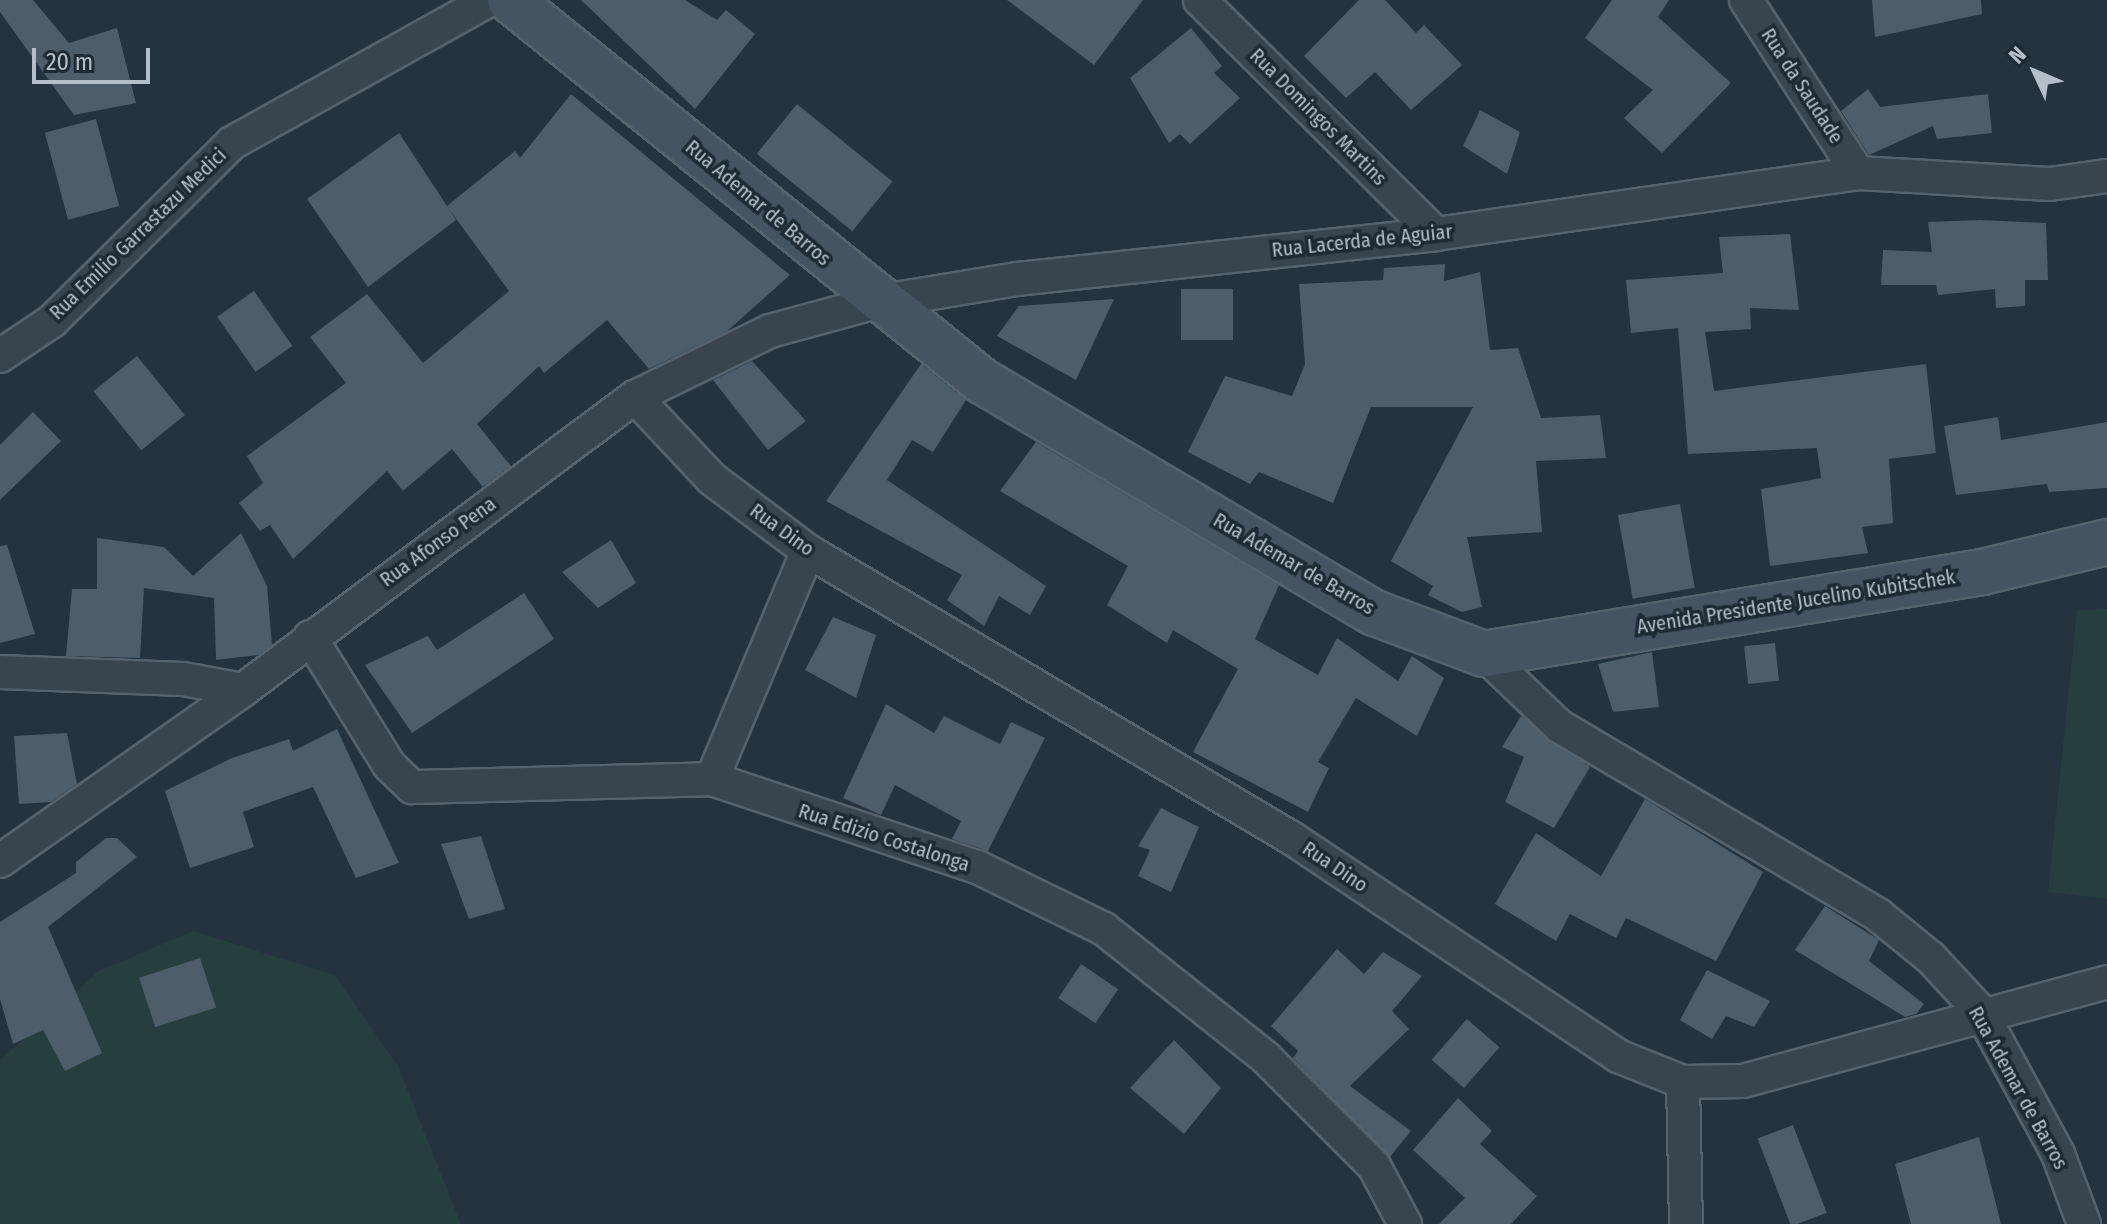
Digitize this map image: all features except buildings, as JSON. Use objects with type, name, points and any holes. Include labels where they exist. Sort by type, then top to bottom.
[{"type":"street","name":"Rua Emilio Garrastazu Medici","points":[[0,356],[52,321],[232,143],[489,0]]},
{"type":"street","name":"Rua Ademar de Barros","points":[[510,0],[877,302],[982,381],[1375,613],[1484,654],[1559,726],[1878,915],[1981,1012],[2058,1154],[2084,1224]]},
{"type":"street","name":"Rua Domingos Martins","points":[[1200,0],[1436,234]]},
{"type":"street","name":"Rua da Saudade","points":[[1746,0],[1858,173]]},
{"type":"street","name":"Rua Lacerda de Aguiar","points":[[635,397],[770,331],[877,302],[1018,279],[1436,234],[1858,173],[2050,184],[2107,176]]},
{"type":"street","name":"Rua Dino","points":[[635,397],[712,479],[808,551],[1293,839],[1618,1056],[1683,1082],[1743,1081],[1981,1012],[2107,982]]},
{"type":"street","name":"Rua Afonso Pena","points":[[0,861],[243,690],[635,397]]},
{"type":"street","name":"Avenida Presidente Jucelino Kubitschek","points":[[1484,654],[1982,572],[2107,542]]},
{"type":"street","points":[[712,779],[808,551]]},
{"type":"street","name":"Rua Edizio Costalonga","points":[[310,637],[389,765],[412,787],[712,779],[977,867],[1104,929],[1266,1058],[1374,1166],[1405,1224]]},
{"type":"street","points":[[0,672],[183,679],[243,690]]},
{"type":"street","points":[[1683,1082],[1686,1224]]},
{"type":"green space","points":[[2107,609],[2107,899],[2048,892],[2077,610]]},
{"type":"green space","points":[[193,931],[335,975],[398,1066],[461,1224],[0,1224],[0,1060],[99,971]]}]
